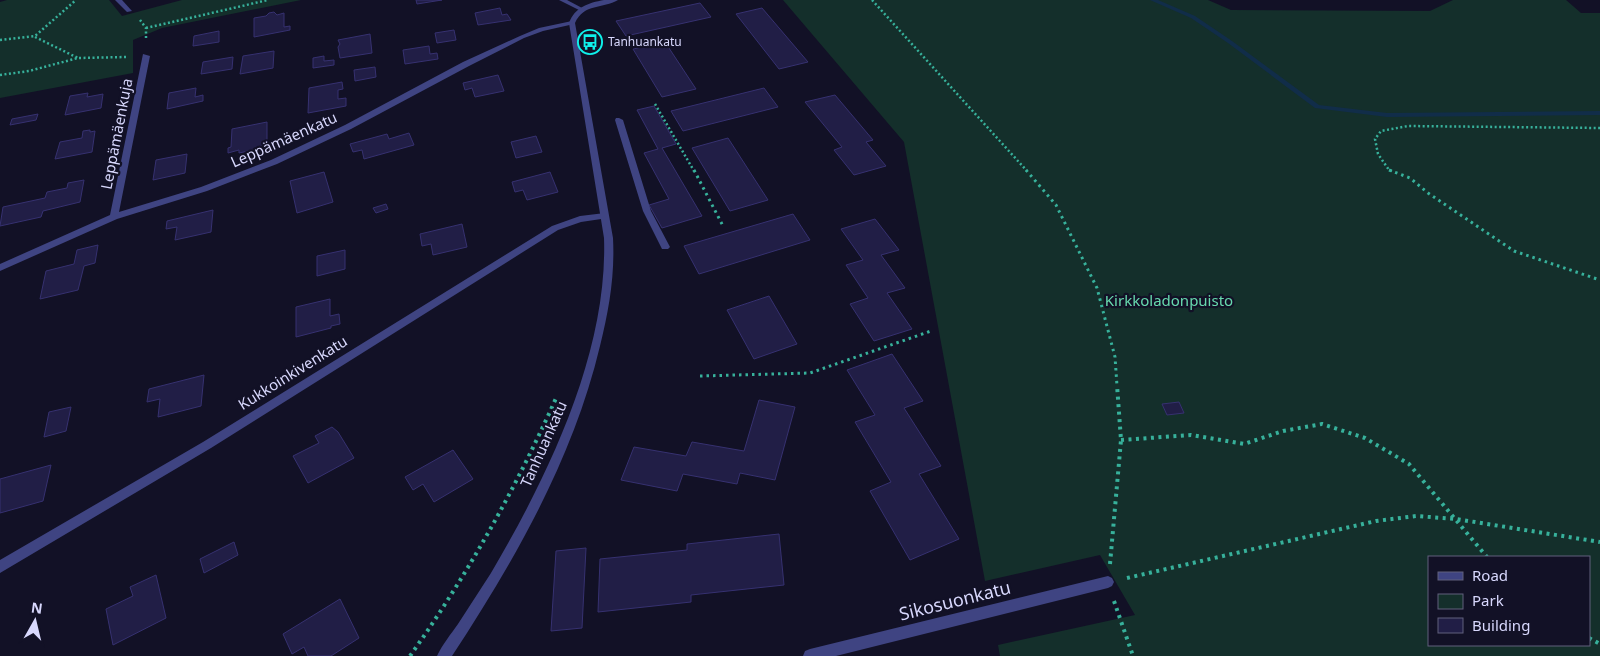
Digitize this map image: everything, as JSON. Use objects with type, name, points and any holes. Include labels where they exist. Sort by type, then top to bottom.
[{"type":"street","points":[[118,0],[128,11]]},
{"type":"street","points":[[562,0],[581,10]]},
{"type":"street","points":[[572,24],[575,16],[581,10],[615,0]]},
{"type":"street","name":"Tanhuankatu","points":[[444,656],[474,613],[513,544],[552,467],[583,390],[594,355],[606,294],[609,246],[572,24]]},
{"type":"street","name":"Leppämäenkatu","points":[[0,268],[114,217],[204,189],[274,162],[348,127],[466,64],[530,34],[550,26],[572,24]]},
{"type":"street","name":"Leppämäenkuja","points":[[114,217],[146,56]]},
{"type":"street","points":[[620,120],[646,211],[665,247]]},
{"type":"street","name":"Kukkoinkivenkatu","points":[[0,567],[207,444],[554,228],[571,222],[605,216]]},
{"type":"street","name":"Sikosuonkatu","points":[[810,656],[1108,582]]},
{"type":"path","points":[[35,36],[76,0]]},
{"type":"path","points":[[146,28],[268,0]]},
{"type":"path","points":[[872,0],[1002,141],[1056,206],[1097,288],[1115,357],[1121,440],[1108,582],[1133,656]]},
{"type":"path","points":[[0,75],[28,71],[78,58],[146,56],[146,28],[138,17],[128,11]]},
{"type":"path","points":[[0,40],[35,36],[78,58]]},
{"type":"path","points":[[654,104],[682,148],[723,226]]},
{"type":"path","points":[[1600,128],[1408,126],[1381,132],[1375,139],[1378,154],[1389,170],[1410,178],[1428,193],[1514,251],[1600,280]]},
{"type":"path","points":[[700,376],[810,373],[931,331]]},
{"type":"path","points":[[410,656],[485,543],[530,458],[560,390]]},
{"type":"path","points":[[1121,440],[1191,435],[1244,444],[1283,431],[1322,424],[1365,438],[1409,464],[1486,556]]},
{"type":"path","points":[[1108,582],[1376,521],[1416,516],[1456,520],[1600,542]]},
{"type":"green space","points":[[7,0],[109,0],[122,16],[182,0],[301,0],[162,28],[133,40],[133,73],[0,98],[0,2]]},
{"type":"green space","name":"Kirkkoladonpuisto","points":[[783,0],[1208,0],[1231,10],[1430,11],[1453,0],[1566,0],[1581,13],[1600,13],[1600,656],[1000,656],[998,645],[1135,615],[1100,555],[985,581],[904,142]]},
{"type":"building","points":[[416,0],[442,0],[417,4]]},
{"type":"building","points":[[700,3],[711,17],[626,36],[616,21]]},
{"type":"building","points":[[500,8],[502,15],[507,14],[511,20],[478,25],[475,13]]},
{"type":"building","points":[[762,8],[808,62],[779,69],[736,14]]},
{"type":"building","points":[[274,12],[277,15],[284,13],[284,27],[290,26],[290,30],[254,37],[254,18],[266,16]]},
{"type":"building","points":[[454,30],[456,40],[437,43],[435,33]]},
{"type":"building","points":[[219,31],[219,42],[193,46],[194,36]]},
{"type":"building","points":[[370,34],[372,53],[340,58],[338,47],[340,44],[338,40]]},
{"type":"building","points":[[665,42],[696,89],[662,97],[633,49]]},
{"type":"building","points":[[429,46],[430,54],[437,53],[438,59],[405,64],[403,50]]},
{"type":"building","points":[[274,51],[273,68],[240,74],[243,56]]},
{"type":"building","points":[[324,56],[324,61],[334,60],[334,65],[313,68],[313,58]]},
{"type":"building","points":[[233,57],[232,69],[201,74],[203,62]]},
{"type":"building","points":[[375,67],[376,77],[355,81],[354,70]]},
{"type":"building","points":[[498,75],[504,91],[475,97],[472,88],[465,90],[463,83]]},
{"type":"building","points":[[342,82],[343,89],[338,90],[338,99],[346,98],[346,106],[308,113],[309,88]]},
{"type":"building","points":[[196,88],[195,97],[203,95],[203,101],[167,109],[169,93]]},
{"type":"building","points":[[764,88],[778,107],[683,131],[671,111]]},
{"type":"building","points":[[88,93],[87,97],[103,94],[101,108],[65,115],[70,96]]},
{"type":"building","points":[[835,95],[873,140],[866,142],[886,166],[854,175],[834,150],[842,147],[805,102]]},
{"type":"building","points":[[654,106],[676,144],[662,148],[702,216],[662,228],[649,205],[669,199],[644,153],[658,149],[637,110]]},
{"type":"building","points":[[38,114],[36,120],[10,125],[12,119]]},
{"type":"building","points":[[267,122],[267,147],[239,153],[239,150],[228,153],[228,148],[231,147],[232,129]]},
{"type":"building","points":[[90,130],[90,132],[95,131],[92,152],[55,159],[60,142],[82,138],[83,131]]},
{"type":"building","points":[[409,133],[414,145],[364,159],[362,150],[353,152],[350,144],[387,134],[389,139]]},
{"type":"building","points":[[536,136],[542,152],[516,158],[511,142]]},
{"type":"building","points":[[728,138],[768,200],[730,211],[692,148]]},
{"type":"building","points":[[187,154],[185,173],[153,180],[156,160]]},
{"type":"building","points":[[324,172],[333,202],[297,213],[290,181]]},
{"type":"building","points":[[550,172],[558,192],[527,200],[523,190],[515,192],[512,182]]},
{"type":"building","points":[[84,180],[80,202],[43,211],[41,217],[0,226],[3,207],[45,198],[47,192],[67,188],[68,183]]},
{"type":"building","points":[[386,204],[388,209],[376,213],[373,208]]},
{"type":"building","points":[[213,210],[211,232],[175,240],[177,227],[166,229],[167,221]]},
{"type":"building","points":[[793,214],[810,240],[699,274],[684,246]]},
{"type":"building","points":[[875,219],[899,250],[881,255],[905,288],[887,293],[912,329],[874,341],[850,304],[868,298],[846,265],[863,260],[841,229]]},
{"type":"building","points":[[462,224],[467,247],[433,255],[431,244],[422,246],[420,234]]},
{"type":"building","points":[[98,245],[95,263],[84,266],[78,290],[40,299],[46,271],[74,264],[77,250]]},
{"type":"building","points":[[345,250],[345,269],[317,276],[317,256]]},
{"type":"building","points":[[769,296],[797,344],[754,359],[727,310]]},
{"type":"building","points":[[330,299],[330,316],[339,314],[340,324],[296,337],[296,307]]},
{"type":"building","points":[[892,354],[923,401],[904,408],[941,466],[919,474],[959,539],[910,560],[870,491],[891,482],[855,422],[875,415],[847,370]]},
{"type":"building","points":[[204,375],[201,406],[158,417],[160,399],[147,402],[149,389]]},
{"type":"building","points":[[759,400],[795,407],[775,480],[740,473],[737,484],[683,474],[677,491],[621,480],[634,447],[686,456],[692,442],[744,451]]},
{"type":"building","points":[[1179,402],[1184,413],[1167,415],[1162,404]]},
{"type":"building","points":[[71,407],[66,431],[44,437],[49,412]]},
{"type":"building","points":[[332,427],[338,432],[354,458],[308,483],[293,456],[319,443],[315,436]]},
{"type":"building","points":[[453,450],[473,479],[434,502],[423,484],[413,490],[405,477]]},
{"type":"building","points":[[51,465],[43,501],[0,513],[0,479]]},
{"type":"building","points":[[779,534],[784,585],[691,595],[691,602],[598,612],[600,559],[687,550],[687,544]]},
{"type":"building","points":[[234,542],[238,555],[204,573],[200,559]]},
{"type":"building","points":[[586,548],[582,628],[551,631],[556,551]]},
{"type":"building","points":[[156,575],[166,618],[113,645],[106,609],[133,596],[130,587]]},
{"type":"building","points":[[340,599],[359,638],[331,656],[308,656],[304,647],[292,654],[283,634]]},
{"type":"waterway","points":[[1153,0],[1193,17],[1230,42],[1317,107],[1387,115],[1600,113]]},
{"type":"place","name":"Tanhuankatu","points":[[590,42]]}]
